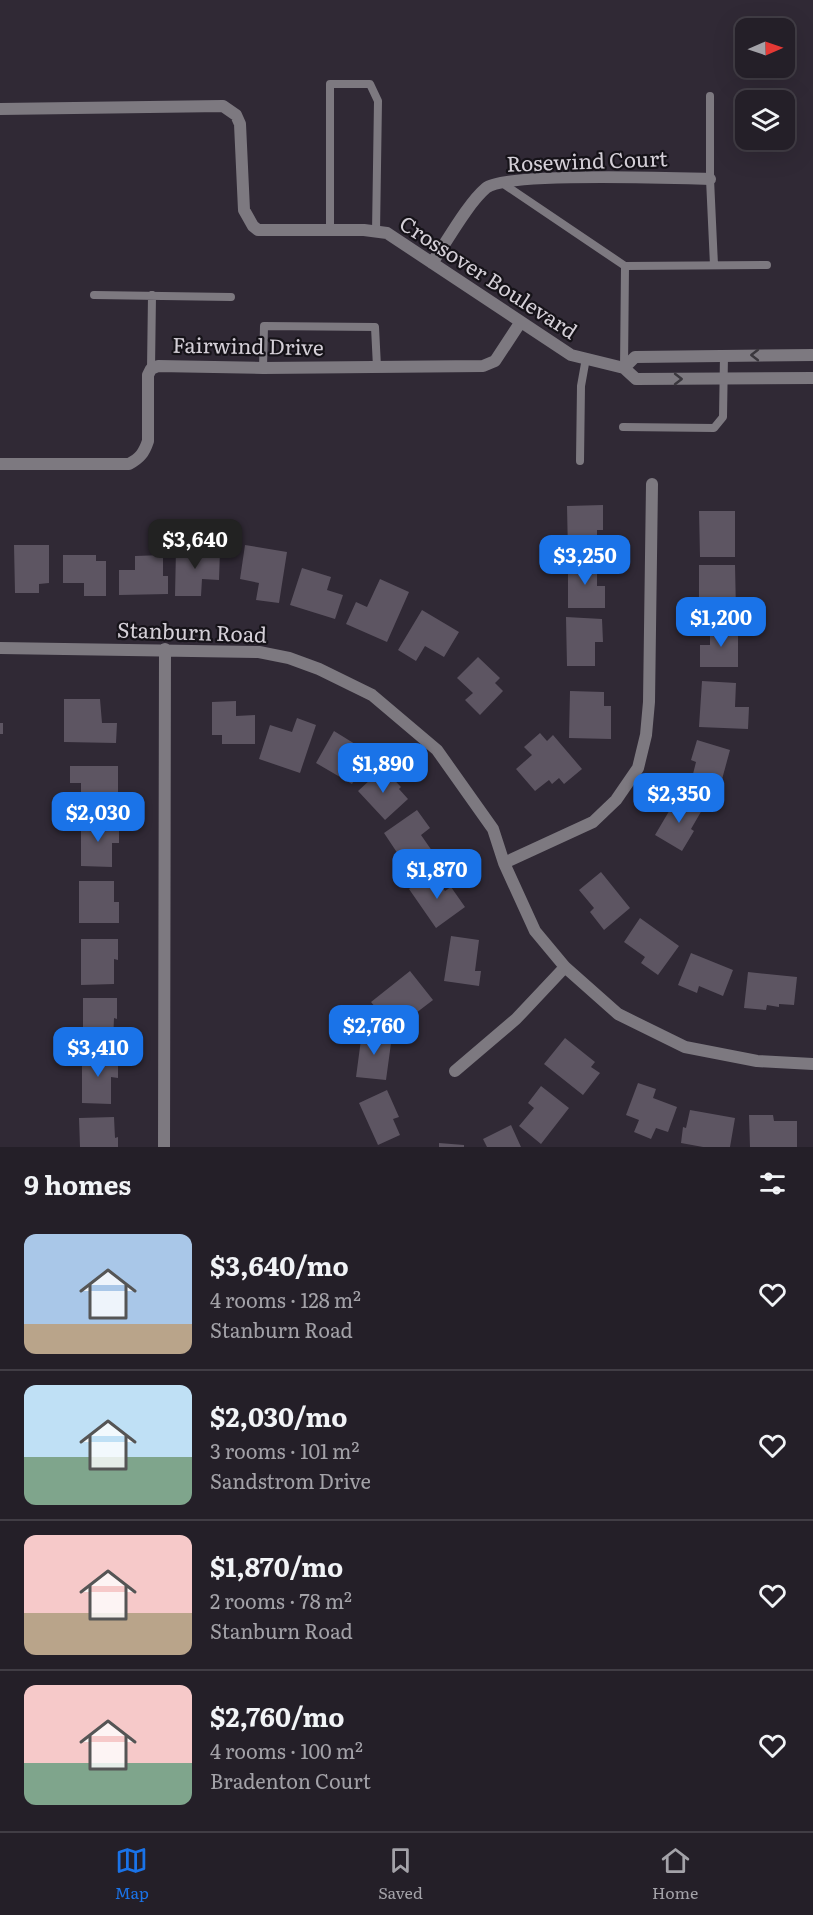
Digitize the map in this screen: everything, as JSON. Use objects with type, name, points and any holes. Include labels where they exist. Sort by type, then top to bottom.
[{"type":"street","name":"Crossover Boulevard","points":[[0,109],[223,106],[236,116],[240,124],[244,210],[253,226],[258,230],[364,230],[387,233],[571,355],[624,368],[636,379],[813,378]]},
{"type":"street","name":"Rosewind Court","points":[[432,263],[472,203],[487,187],[530,179],[710,178]]},
{"type":"street","name":"Fairwind Drive","points":[[0,464],[129,464],[138,459],[145,451],[148,441],[148,375],[158,366],[263,368],[483,366],[495,361],[520,323]]},
{"type":"street","points":[[624,368],[635,357],[813,355]]},
{"type":"street","points":[[504,863],[593,822],[616,800],[638,768],[646,735],[649,702],[652,484]]},
{"type":"street","name":"Stanburn Road","points":[[0,648],[259,652],[289,658],[319,669],[372,695],[437,750],[493,829],[504,863],[535,931],[565,967],[618,1014],[685,1047],[757,1061],[813,1064]]},
{"type":"street","points":[[164,1147],[165,649]]},
{"type":"street","points":[[455,1071],[516,1019],[565,967]]},
{"type":"lane","points":[[330,230],[330,84],[370,84],[378,100],[376,232]]},
{"type":"lane","points":[[710,96],[710,178],[714,265]]},
{"type":"lane","points":[[502,183],[624,266],[767,265]]},
{"type":"lane","points":[[624,266],[624,368]]},
{"type":"lane","points":[[94,295],[231,297]]},
{"type":"lane","points":[[152,295],[152,369]]},
{"type":"lane","points":[[263,368],[264,326],[375,327],[377,367]]},
{"type":"lane","points":[[623,427],[714,428],[723,417],[724,355]]},
{"type":"lane","points":[[580,461],[581,386],[586,358]]},
{"type":"building","points":[[603,505],[603,530],[597,530],[597,553],[568,553],[567,506]]},
{"type":"building","points":[[699,511],[735,511],[735,557],[700,557]]},
{"type":"building","points":[[14,545],[49,545],[49,583],[39,584],[39,593],[15,593]]},
{"type":"building","points":[[245,545],[287,552],[279,603],[256,600],[259,583],[240,579]]},
{"type":"building","points":[[176,549],[220,550],[219,580],[202,579],[201,596],[175,596]]},
{"type":"building","points":[[63,555],[96,555],[96,561],[106,561],[106,596],[84,596],[84,583],[63,583]]},
{"type":"building","points":[[163,555],[163,576],[168,576],[168,594],[119,595],[119,570],[135,570],[135,556]]},
{"type":"building","points":[[568,561],[597,561],[597,586],[605,586],[605,608],[568,608]]},
{"type":"building","points":[[699,565],[735,565],[736,611],[707,612],[707,597],[699,597]]},
{"type":"building","points":[[302,568],[331,577],[327,590],[343,595],[335,619],[290,605]]},
{"type":"building","points":[[380,579],[409,592],[387,642],[346,624],[356,602],[367,607]]},
{"type":"building","points":[[422,610],[459,632],[444,657],[425,646],[416,661],[398,650]]},
{"type":"building","points":[[566,617],[602,619],[603,642],[595,642],[595,666],[567,666]]},
{"type":"building","points":[[710,627],[738,627],[738,667],[700,667],[700,645],[710,645]]},
{"type":"building","points":[[478,657],[500,678],[495,683],[503,691],[480,715],[465,700],[473,693],[457,678]]},
{"type":"building","points":[[702,681],[736,683],[735,707],[749,707],[748,729],[699,727]]},
{"type":"building","points":[[570,691],[604,692],[604,706],[611,706],[611,739],[569,738]]},
{"type":"building","points":[[64,699],[100,699],[102,723],[117,723],[116,743],[64,742]]},
{"type":"building","points":[[236,701],[236,716],[255,715],[255,744],[222,744],[222,735],[212,735],[212,702]]},
{"type":"building","points":[[297,718],[316,725],[300,773],[259,759],[270,725],[292,732]]},
{"type":"building","points":[[0,723],[3,723],[3,734],[0,734]]},
{"type":"building","points":[[334,731],[355,744],[352,748],[368,757],[352,784],[316,763]]},
{"type":"building","points":[[540,733],[547,741],[553,735],[582,769],[564,784],[559,778],[552,784],[549,780],[535,791],[516,769],[532,755],[524,747]]},
{"type":"building","points":[[697,740],[730,750],[718,794],[690,786],[696,762],[691,760]]},
{"type":"building","points":[[70,766],[118,766],[118,807],[81,808],[81,783],[70,783]]},
{"type":"building","points":[[383,768],[401,787],[399,789],[408,799],[385,820],[358,791]]},
{"type":"building","points":[[678,796],[702,810],[691,829],[694,831],[682,851],[655,835]]},
{"type":"building","points":[[417,810],[430,828],[421,835],[437,858],[412,875],[384,833]]},
{"type":"building","points":[[81,821],[119,821],[119,843],[112,843],[112,867],[81,866]]},
{"type":"building","points":[[601,872],[630,908],[604,930],[590,912],[594,908],[579,890]]},
{"type":"building","points":[[432,873],[445,891],[451,887],[465,907],[436,928],[409,889]]},
{"type":"building","points":[[79,881],[114,881],[114,902],[119,902],[119,923],[79,923]]},
{"type":"building","points":[[640,918],[679,946],[658,975],[641,963],[645,957],[624,942]]},
{"type":"building","points":[[451,936],[479,940],[475,971],[481,971],[479,986],[444,981]]},
{"type":"building","points":[[81,939],[118,939],[118,960],[114,959],[114,984],[81,985]]},
{"type":"building","points":[[691,953],[733,970],[723,996],[699,986],[697,993],[678,985]]},
{"type":"building","points":[[410,971],[433,1000],[416,1013],[413,1009],[390,1025],[371,1002]]},
{"type":"building","points":[[748,972],[797,977],[794,1005],[779,1004],[779,1007],[767,1005],[766,1010],[744,1008]]},
{"type":"building","points":[[83,998],[117,998],[117,1019],[114,1018],[113,1043],[83,1043]]},
{"type":"building","points":[[362,1032],[392,1036],[386,1080],[356,1077]]},
{"type":"building","points":[[565,1038],[595,1062],[591,1067],[600,1073],[583,1095],[544,1064]]},
{"type":"building","points":[[82,1056],[118,1056],[118,1078],[111,1077],[111,1104],[82,1103]]},
{"type":"building","points":[[638,1083],[656,1089],[653,1098],[677,1107],[668,1132],[656,1128],[651,1139],[634,1132],[639,1120],[626,1115]]},
{"type":"building","points":[[541,1086],[569,1108],[541,1144],[519,1126],[534,1108],[528,1103]]},
{"type":"building","points":[[387,1090],[399,1117],[393,1119],[400,1135],[378,1145],[359,1103]]},
{"type":"building","points":[[690,1110],[735,1118],[730,1147],[703,1147],[681,1143],[683,1127],[686,1128]]},
{"type":"building","points":[[749,1115],[773,1115],[774,1121],[797,1121],[797,1147],[750,1147]]},
{"type":"building","points":[[114,1117],[118,1147],[80,1147],[79,1118]]},
{"type":"building","points":[[511,1125],[521,1147],[487,1147],[483,1139]]},
{"type":"building","points":[[439,1143],[464,1145],[464,1147],[439,1147]]}]
